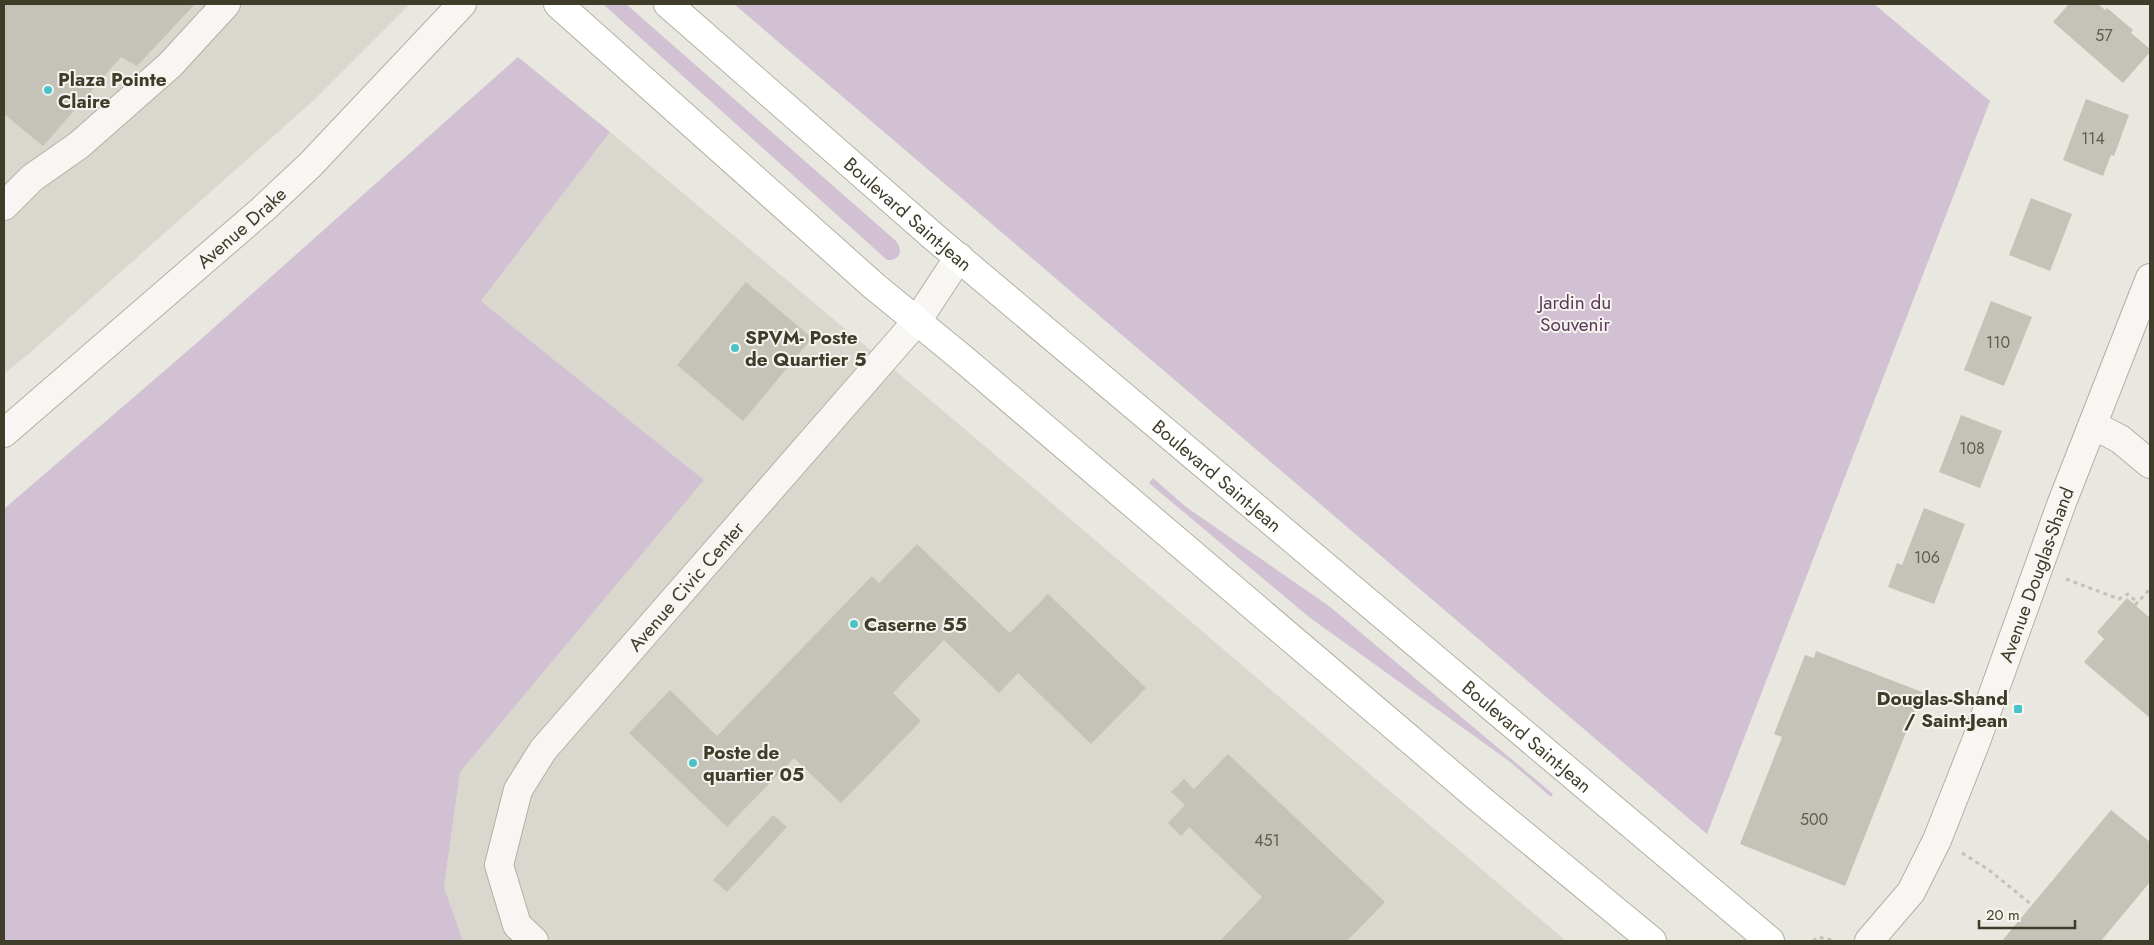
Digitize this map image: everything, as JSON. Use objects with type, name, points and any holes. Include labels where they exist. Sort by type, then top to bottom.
[{"type":"main road","points":[[558,4],[874,286],[1481,800],[1652,941]]},
{"type":"main road","name":"Boulevard Saint-Jean","points":[[668,4],[959,257],[1770,941]]},
{"type":"street","points":[[4,206],[32,178],[79,145],[170,65],[226,4]]},
{"type":"street","name":"Avenue Drake","points":[[4,433],[262,210],[304,171],[462,4]]},
{"type":"street","name":"Avenue Civic Center","points":[[534,941],[517,925],[500,865],[518,790],[542,750],[917,321],[959,257]]},
{"type":"street","name":"Avenue Douglas-Shand","points":[[1869,941],[1911,892],[1928,862],[1975,744],[2031,585],[2150,278]]},
{"type":"street","points":[[2093,425],[2120,439],[2150,464]]},
{"type":"path","points":[[2063,578],[2119,598],[2128,594],[2137,604],[2150,589]]},
{"type":"path","points":[[1960,852],[1989,870],[2032,905]]},
{"type":"path","points":[[1813,941],[1818,937],[1836,941]]},
{"type":"shaded area","points":[[4,4],[410,4],[314,100],[4,374]]},
{"type":"shaded area","points":[[610,132],[954,420],[1566,941],[463,941],[444,887],[460,772],[704,480],[481,301]]},
{"type":"green space","points":[[603,4],[626,4],[896,241],[900,248],[899,255],[895,259],[887,260]]},
{"type":"green space","name":"Jardin du Souvenir","points":[[734,4],[1874,4],[1990,101],[1707,834]]},
{"type":"green space","points":[[518,57],[610,132],[481,301],[704,480],[460,772],[444,887],[463,941],[4,941],[4,509],[199,341]]},
{"type":"green space","points":[[1153,478],[1186,507],[1329,606],[1553,794],[1551,797],[1509,761],[1309,617],[1149,483]]},
{"type":"building","name":"Plaza Pointe Claire","points":[[4,4],[195,4],[137,66],[121,57],[43,146],[4,114]]},
{"type":"building","points":[[2069,4],[2098,4],[2105,10],[2107,8],[2133,30],[2131,33],[2150,49],[2150,52],[2123,83],[2053,22]]},
{"type":"building","points":[[2086,99],[2129,115],[2114,156],[2111,155],[2103,176],[2063,160]]},
{"type":"building","points":[[2031,198],[2072,214],[2050,271],[2009,255]]},
{"type":"building","points":[[746,282],[812,338],[743,421],[677,365]]},
{"type":"building","points":[[1991,301],[2032,317],[2004,386],[1964,370]]},
{"type":"building","points":[[1961,415],[2002,431],[1980,488],[1939,472]]},
{"type":"building","points":[[1924,508],[1965,524],[1934,604],[1888,587],[1897,563],[1902,565]]},
{"type":"building","points":[[917,544],[1010,633],[1048,594],[1146,688],[1091,744],[1018,673],[999,693],[944,640],[893,693],[921,721],[841,803],[794,758],[727,827],[629,733],[670,690],[717,736],[872,576],[879,583]]},
{"type":"building","points":[[2127,598],[2150,618],[2150,718],[2084,662],[2104,639],[2097,632]]},
{"type":"building","points":[[1816,651],[1922,692],[1845,886],[1740,844],[1782,737],[1774,734],[1805,655],[1814,658]]},
{"type":"building","points":[[1228,754],[1385,902],[1347,941],[1220,941],[1262,897],[1189,827],[1181,836],[1168,823],[1185,805],[1171,792],[1184,779],[1194,789]]},
{"type":"building","points":[[2111,810],[2150,842],[2150,882],[2101,941],[2002,941]]},
{"type":"building","points":[[773,815],[787,827],[727,892],[713,880]]},
{"type":"place","name":"Plaza Pointe Claire","points":[[48,90]]},
{"type":"place","name":"SPVM- Poste de Quartier 5","points":[[735,348]]},
{"type":"place","name":"Caserne 55","points":[[854,624]]},
{"type":"place","name":"Douglas-Shand / Saint-Jean","points":[[2018,709]]},
{"type":"place","name":"Poste de quartier 05","points":[[693,763]]}]
